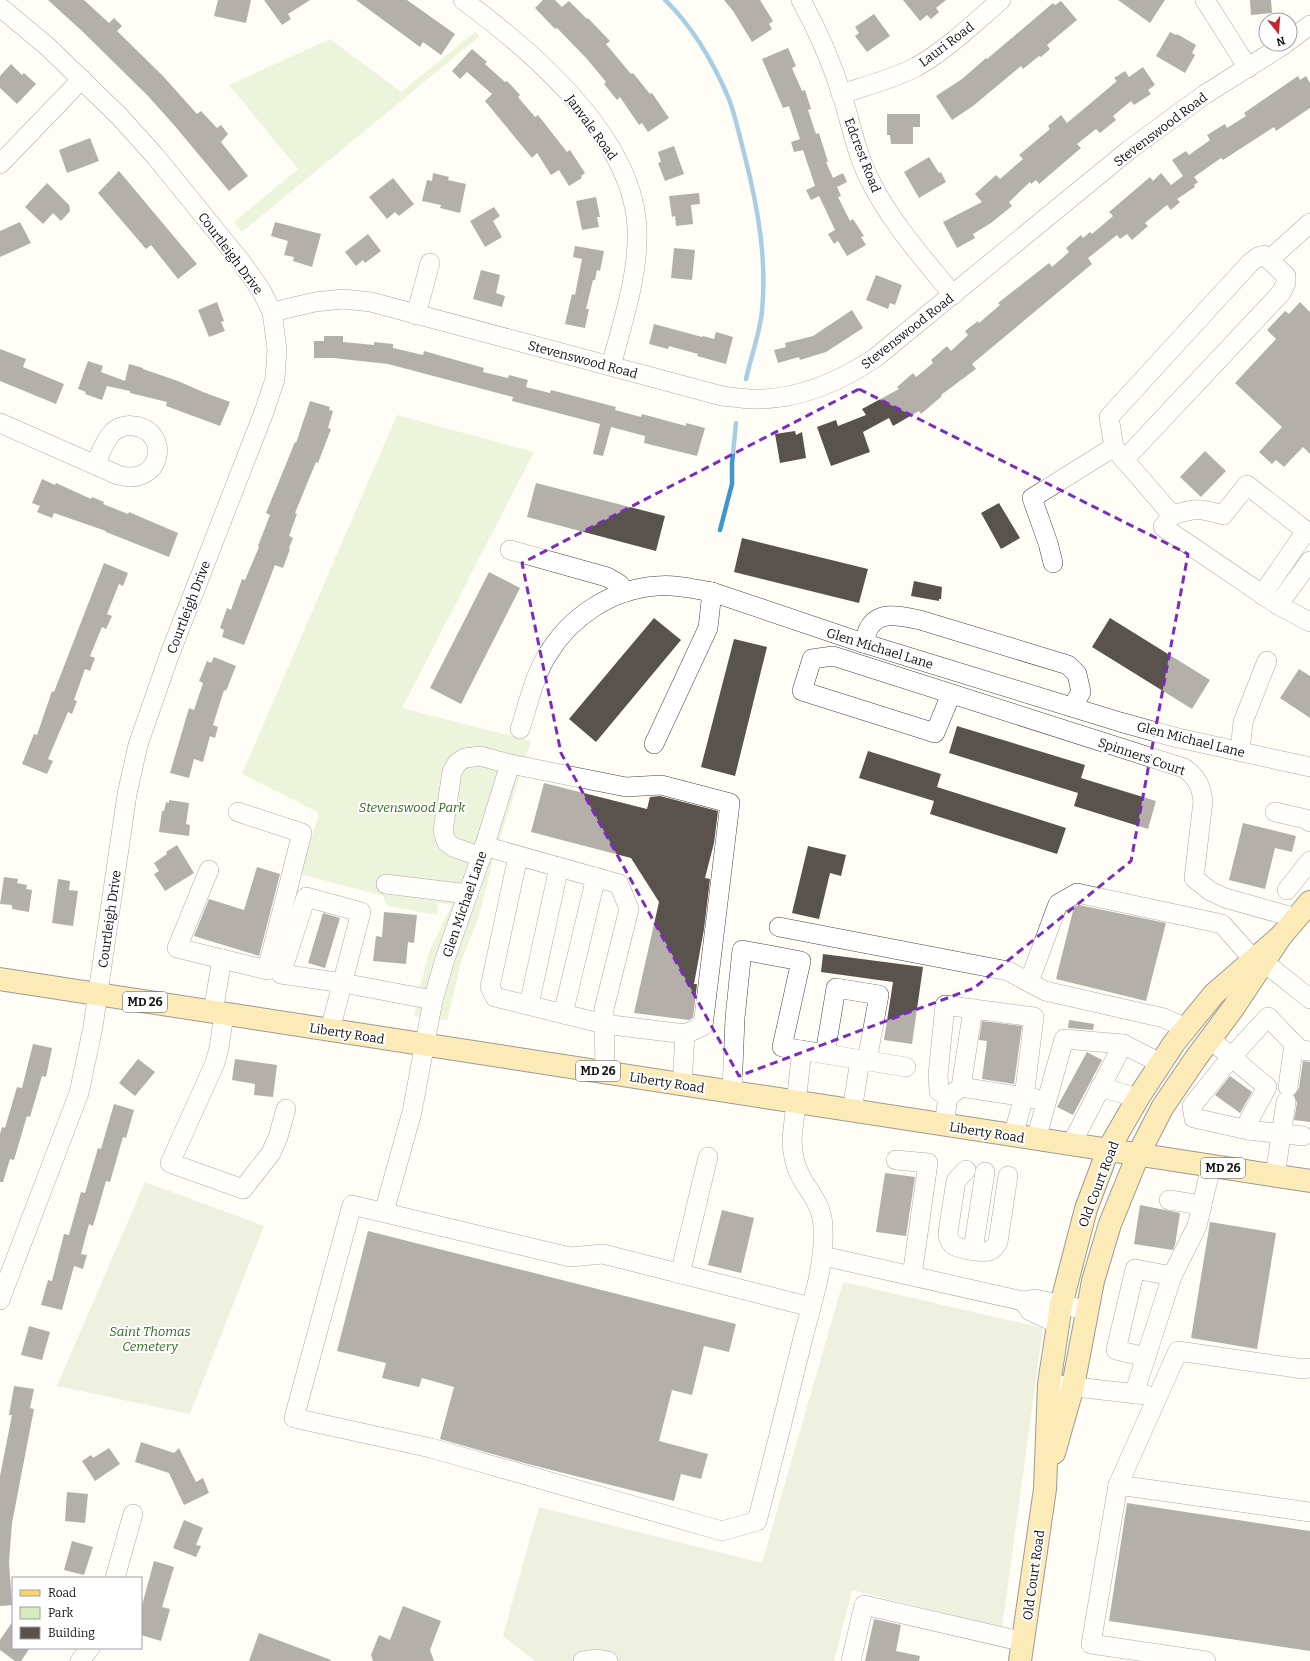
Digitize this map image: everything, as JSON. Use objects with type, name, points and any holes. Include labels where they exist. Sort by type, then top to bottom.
[{"type":"main road","name":"Old Court Road","points":[[1022,1652],[1044,1489],[1049,1384],[1059,1314],[1086,1210],[1108,1150],[1160,1063],[1186,1028],[1214,994],[1259,961],[1303,910]]},
{"type":"main road","name":"Old Court Road","points":[[1044,1489],[1073,1386],[1086,1310],[1093,1281],[1110,1224],[1138,1155],[1162,1108],[1234,1007],[1259,961]]},
{"type":"main road","name":"Liberty Road","points":[[0,979],[1310,1181]]},
{"type":"street","name":"Janvale Road","points":[[463,0],[497,25],[529,52],[569,94],[580,106],[606,142],[622,171],[632,199],[637,226],[637,251],[634,280],[611,366]]},
{"type":"street","name":"Edcrest Road","points":[[801,0],[816,27],[827,52],[871,183],[889,214],[953,295]]},
{"type":"street","name":"Lauri Road","points":[[841,94],[895,76],[915,67],[938,53],[1001,0]]},
{"type":"street","points":[[1205,0],[1248,68]]},
{"type":"street","name":"Courtleigh Drive","points":[[0,7],[48,47],[120,117],[156,157],[242,263],[261,290],[272,312],[277,349],[276,379],[153,698],[138,745],[127,794],[86,1068],[79,1093],[0,1300]]},
{"type":"street","points":[[1298,34],[1310,25]]},
{"type":"street","name":"Stevenswood Road","points":[[272,312],[315,302],[343,299],[371,302],[611,366],[690,389],[722,396],[754,400],[782,397],[809,391],[830,384],[853,373],[875,358],[1141,141],[1204,95],[1273,52]]},
{"type":"street","points":[[0,164],[82,80]]},
{"type":"street","points":[[1270,259],[1310,223]]},
{"type":"street","points":[[1053,564],[1048,543],[1032,498],[1072,474],[1119,454],[1281,293],[1286,284],[1286,276],[1270,259],[1264,255],[1258,257],[1250,263],[1109,417],[1119,454],[1172,515]]},
{"type":"street","points":[[416,315],[430,263]]},
{"type":"street","points":[[0,424],[95,464]]},
{"type":"street","points":[[1262,595],[1308,533],[1247,484],[1223,515],[1202,508],[1188,510],[1172,515],[1163,526],[1262,595],[1310,622]]},
{"type":"street","points":[[510,550],[607,578],[619,584],[626,592]]},
{"type":"street","points":[[1278,605],[1310,561]]},
{"type":"street","name":"Glen Michael Lane","points":[[520,729],[538,676],[547,655],[561,636],[576,620],[596,605],[626,592],[638,588],[658,585],[688,587],[712,592],[863,643],[1174,737],[1310,767]]},
{"type":"street","points":[[654,744],[708,628],[712,592]]},
{"type":"street","points":[[863,643],[871,625],[883,616],[898,616],[920,620],[1068,665],[1078,674],[1081,692],[1072,707]]},
{"type":"street","name":"Spinners Court","points":[[950,694],[935,733],[802,691],[812,659],[833,656],[1184,768],[1199,782],[1202,789],[1203,801],[1194,878],[1210,892],[1225,898],[1303,910]]},
{"type":"street","points":[[1240,752],[1243,722],[1267,661]]},
{"type":"street","points":[[518,856],[490,987],[495,997],[604,1024],[685,1034],[703,1026],[730,803],[662,785],[626,787],[510,764],[480,756],[465,758],[457,763],[452,772],[443,831],[446,841],[453,847],[518,856],[619,884],[629,909],[604,1009],[604,1024],[605,1073]]},
{"type":"street","name":"Glen Michael Lane","points":[[384,1212],[412,1112],[433,1000],[445,959],[483,851],[510,764]]},
{"type":"street","points":[[210,870],[177,948],[267,970],[302,833],[238,812]]},
{"type":"street","points":[[1275,812],[1306,819],[1310,822]]},
{"type":"street","points":[[1287,890],[1310,862]]},
{"type":"street","points":[[529,1005],[560,867]]},
{"type":"street","points":[[563,1014],[596,877]]},
{"type":"street","points":[[386,884],[468,894]]},
{"type":"street","points":[[1029,982],[1058,904],[1077,893],[1222,924],[1259,961],[1308,994]]},
{"type":"street","points":[[330,1030],[343,983],[362,912],[306,897],[281,974],[343,983],[433,1000]]},
{"type":"street","points":[[779,927],[1008,971],[1045,991],[1164,1018],[1186,1028]]},
{"type":"street","points":[[732,1092],[735,1018],[742,950],[801,961],[782,1047],[906,1067]]},
{"type":"street","points":[[222,959],[218,1013],[219,1048],[215,1063],[170,1163],[243,1189],[271,1152],[278,1137],[286,1109]]},
{"type":"street","points":[[825,1054],[836,988],[878,995],[852,1111]]},
{"type":"street","points":[[1013,1136],[1024,1097],[1034,1017],[945,1005],[938,1075],[939,1091],[1024,1097],[1047,1101]]},
{"type":"street","points":[[944,1125],[955,1092],[973,1009]]},
{"type":"street","points":[[1276,1176],[1281,1134],[1287,1094],[1302,1047],[1268,1017],[1232,1056],[1192,1106],[1194,1118],[1248,1130],[1281,1134],[1303,1136]]},
{"type":"street","points":[[682,1085],[685,1034]]},
{"type":"street","points":[[1036,1139],[1064,1039],[1122,1044],[1160,1063]]},
{"type":"street","points":[[1210,1039],[1232,1056],[1266,1087],[1249,1120],[1248,1130]]},
{"type":"street","points":[[1071,1145],[1122,1044]]},
{"type":"street","points":[[802,1050],[792,1149],[802,1178],[813,1194],[822,1215],[823,1256],[811,1306],[757,1521],[722,1531],[431,1448],[294,1418],[352,1204],[570,1257],[603,1254],[811,1306]]},
{"type":"street","points":[[1100,1087],[1138,1098]]},
{"type":"street","points":[[680,1274],[708,1157]]},
{"type":"street","points":[[896,1160],[928,1163],[912,1276]]},
{"type":"street","points":[[1134,1394],[1172,1276],[1197,1226],[1211,1166]]},
{"type":"street","points":[[973,1250],[976,1171],[956,1181],[948,1232],[949,1239],[952,1245],[957,1247],[982,1252],[989,1251],[994,1248],[998,1242],[1008,1176]]},
{"type":"street","points":[[1168,1200],[1202,1205]]},
{"type":"street","points":[[823,1256],[1023,1301],[1035,1299],[1059,1314],[1086,1310]]},
{"type":"street","points":[[1146,1357],[1116,1350],[1135,1269],[1172,1276]]},
{"type":"street","points":[[1206,1661],[1091,1644],[1118,1485],[1178,1352],[1303,1369],[1310,1368]]},
{"type":"street","points":[[1049,1384],[1158,1396]]},
{"type":"street","points":[[1118,1485],[1310,1512]]},
{"type":"street","points":[[115,1577],[133,1514]]},
{"type":"street","points":[[851,1661],[864,1605],[1022,1652]]},
{"type":"street","points":[[80,1661],[89,1649]]},
{"type":"street","points":[[583,1661],[598,1659],[608,1661]]},
{"type":"highlighted area","points":[[859,389],[1188,554],[1131,861],[974,988],[739,1076],[561,753],[522,563]]},
{"type":"green space","points":[[475,32],[480,36],[242,232],[234,222],[298,169],[229,85],[330,39],[401,92]]},
{"type":"green space","name":"Stevenswood Park","points":[[397,415],[534,452],[402,708],[531,741],[493,861],[479,916],[462,959],[447,1021],[414,1016],[430,949],[452,905],[438,903],[437,915],[387,906],[383,896],[300,874],[319,813],[242,774]]},
{"type":"green space","name":"Saint Thomas Cemetery","points":[[145,1182],[264,1226],[190,1414],[57,1386]]},
{"type":"green space","points":[[843,1282],[1043,1328],[1002,1628],[852,1590],[834,1661],[535,1661],[503,1636],[539,1507],[762,1563]]},
{"type":"building","points":[[48,0],[84,0],[109,23],[114,18],[122,26],[117,31],[163,76],[197,114],[201,111],[217,128],[221,125],[228,134],[221,142],[248,176],[229,191],[147,95]]},
{"type":"building","points":[[218,0],[251,0],[246,23],[214,16]]},
{"type":"building","points":[[264,0],[310,0],[288,14],[291,19],[282,25]]},
{"type":"building","points":[[356,0],[407,0],[455,34],[441,55],[423,42],[420,47]]},
{"type":"building","points":[[543,0],[555,0],[562,7],[569,1],[587,19],[588,18],[610,41],[606,44],[631,74],[633,73],[650,94],[652,93],[669,118],[648,132],[642,123],[639,125],[620,97],[617,100],[604,84],[606,82],[587,59],[535,8]]},
{"type":"building","points":[[724,0],[760,0],[773,21],[769,24],[772,29],[752,42],[733,11]]},
{"type":"building","points":[[903,0],[946,0],[936,8],[939,12],[931,19],[927,15],[920,21]]},
{"type":"building","points":[[1118,0],[1165,0],[1150,23]]},
{"type":"building","points":[[1250,0],[1271,0],[1272,12],[1258,12],[1258,14],[1251,15]]},
{"type":"building","points":[[1061,1],[1077,20],[1047,45],[1050,49],[1041,57],[1039,56],[1023,69],[1021,66],[973,106],[952,120],[936,96],[962,79],[1053,3],[1055,5]]},
{"type":"building","points":[[874,14],[890,36],[867,52],[855,36],[859,33],[855,27]]},
{"type":"building","points":[[1170,32],[1176,35],[1177,34],[1196,45],[1192,53],[1195,55],[1185,73],[1156,56]]},
{"type":"building","points":[[788,48],[796,66],[792,68],[802,91],[805,90],[811,109],[808,110],[816,134],[819,133],[828,162],[826,162],[833,178],[843,173],[847,182],[837,187],[841,196],[838,197],[850,221],[853,219],[864,236],[861,237],[866,245],[847,256],[838,241],[834,244],[828,234],[835,230],[819,196],[811,200],[806,190],[815,186],[803,150],[794,152],[791,142],[800,139],[789,106],[783,108],[762,59]]},
{"type":"building","points":[[472,49],[487,62],[485,64],[505,82],[507,81],[520,95],[518,97],[535,117],[538,115],[567,152],[570,150],[585,173],[581,176],[582,178],[569,186],[559,170],[551,175],[537,153],[532,158],[485,101],[492,94],[467,72],[460,79],[452,71]]},
{"type":"building","points":[[11,64],[22,75],[24,73],[36,84],[17,104],[0,88],[0,76]]},
{"type":"building","points":[[1143,67],[1155,85],[1148,90],[1151,94],[1134,105],[1131,101],[1113,116],[1116,120],[1100,133],[1096,129],[1077,144],[1081,148],[1039,184],[1036,180],[1031,184],[1030,182],[1009,202],[1012,206],[991,223],[973,234],[975,238],[957,248],[943,222],[982,202],[975,194],[996,175],[1000,179],[1023,159],[1019,155],[1050,129],[1048,126],[1061,115],[1067,123],[1117,81],[1114,78],[1125,71],[1129,77]]},
{"type":"building","points":[[1298,76],[1300,80],[1306,76],[1310,83],[1310,108],[1276,131],[1274,127],[1223,160],[1221,158],[1194,177],[1198,182],[1194,185],[1195,187],[1177,199],[1180,202],[1171,210],[1167,205],[1145,223],[1148,226],[1132,240],[1127,234],[1120,239],[1117,235],[1088,258],[1092,264],[972,364],[976,369],[941,395],[942,396],[921,414],[919,411],[893,426],[889,418],[863,432],[870,452],[831,466],[817,427],[836,420],[838,426],[866,415],[862,409],[899,389],[897,387],[913,373],[916,377],[933,363],[931,360],[947,346],[951,351],[968,335],[965,331],[978,321],[979,323],[1000,305],[998,303],[1049,263],[1052,267],[1069,252],[1066,248],[1081,235],[1083,238],[1090,232],[1092,234],[1113,216],[1109,212],[1150,177],[1153,181],[1161,173],[1171,185],[1183,176],[1172,160],[1186,151],[1189,155],[1210,140],[1207,135],[1225,124],[1227,128],[1246,116],[1244,113]]},
{"type":"building","points":[[887,114],[920,114],[920,127],[913,127],[913,144],[891,144],[890,135],[887,135]]},
{"type":"building","points":[[90,138],[99,161],[67,173],[59,150]]},
{"type":"building","points":[[674,146],[684,174],[665,181],[658,163],[661,162],[658,152]]},
{"type":"building","points":[[929,157],[939,173],[941,172],[946,182],[919,198],[904,172]]},
{"type":"building","points":[[119,171],[197,264],[178,279],[151,245],[146,249],[98,193]]},
{"type":"building","points":[[433,173],[449,177],[448,180],[466,184],[460,213],[440,208],[441,205],[422,201],[427,180],[432,181]]},
{"type":"building","points":[[393,178],[414,204],[399,216],[395,212],[387,219],[369,197]]},
{"type":"building","points":[[47,183],[69,205],[70,211],[61,221],[53,213],[43,224],[25,207]]},
{"type":"building","points":[[699,193],[700,204],[691,205],[693,224],[676,226],[675,216],[672,217],[669,196]]},
{"type":"building","points":[[596,197],[600,217],[597,217],[599,227],[582,230],[576,201]]},
{"type":"building","points":[[494,207],[500,216],[493,221],[502,237],[485,247],[470,221]]},
{"type":"building","points":[[20,222],[31,243],[0,257],[0,231]]},
{"type":"building","points":[[275,222],[321,234],[312,267],[293,261],[294,257],[284,255],[288,241],[271,236]]},
{"type":"building","points":[[368,234],[381,251],[365,263],[363,260],[356,266],[345,252]]},
{"type":"building","points":[[575,246],[604,251],[600,271],[597,270],[595,280],[593,280],[586,309],[589,309],[585,328],[565,324],[572,294],[575,295],[582,259],[573,257]]},
{"type":"building","points":[[674,248],[695,250],[692,280],[671,278]]},
{"type":"building","points":[[481,270],[500,275],[496,293],[505,296],[502,307],[473,299]]},
{"type":"building","points":[[876,275],[902,285],[895,305],[890,303],[888,309],[866,300]]},
{"type":"building","points":[[217,302],[224,321],[221,322],[225,331],[209,337],[198,310]]},
{"type":"building","points":[[1300,302],[1310,312],[1310,454],[1303,447],[1284,467],[1276,460],[1272,464],[1259,452],[1282,427],[1235,383],[1276,339],[1267,330],[1285,311],[1289,314]]},
{"type":"building","points":[[852,310],[863,328],[826,352],[800,360],[799,357],[778,363],[774,350],[786,347],[785,343],[813,336]]},
{"type":"building","points":[[654,324],[714,339],[716,332],[733,337],[726,364],[669,346],[668,349],[649,344]]},
{"type":"building","points":[[324,336],[343,336],[343,342],[374,345],[374,342],[393,344],[393,348],[423,355],[424,351],[484,368],[483,372],[508,378],[509,375],[528,380],[526,387],[550,393],[551,390],[616,407],[615,410],[641,417],[642,414],[686,426],[686,423],[705,428],[697,456],[644,443],[645,436],[611,427],[603,456],[593,454],[600,424],[512,401],[513,397],[388,364],[333,358],[314,358],[314,341],[324,341]]},
{"type":"building","points":[[0,349],[26,359],[23,367],[64,384],[56,404],[0,381]]},
{"type":"building","points":[[88,361],[103,366],[101,372],[125,381],[129,364],[178,381],[230,402],[220,426],[166,406],[167,402],[130,393],[130,391],[107,386],[102,400],[85,394],[86,392],[78,389]]},
{"type":"building","points":[[310,401],[330,407],[329,410],[333,411],[328,428],[331,429],[318,463],[316,462],[295,513],[297,514],[289,536],[293,538],[283,568],[275,565],[244,645],[222,637],[224,630],[220,628],[227,608],[231,610],[242,579],[245,580],[259,547],[258,546],[270,515],[266,513],[295,442],[296,443]]},
{"type":"building","points":[[795,431],[796,435],[802,432],[806,458],[780,463],[775,434]]},
{"type":"building","points":[[1205,451],[1226,471],[1201,497],[1180,477]]},
{"type":"building","points":[[42,479],[55,485],[56,483],[91,499],[92,497],[104,502],[103,504],[128,514],[129,512],[178,533],[169,557],[106,531],[54,513],[52,518],[37,512],[40,506],[32,503]]},
{"type":"building","points":[[536,483],[665,516],[656,551],[527,517]]},
{"type":"building","points":[[999,503],[1020,538],[1001,549],[981,513]]},
{"type":"building","points":[[742,538],[868,569],[859,603],[734,572]]},
{"type":"building","points":[[104,563],[128,573],[123,586],[119,584],[107,614],[112,616],[106,629],[102,627],[90,656],[95,658],[90,671],[85,669],[74,700],[77,701],[72,714],[68,712],[48,759],[53,761],[47,774],[22,764],[34,734],[37,735],[52,691],[54,692]]},
{"type":"building","points":[[489,572],[520,588],[461,704],[430,688]]},
{"type":"building","points":[[914,581],[942,587],[941,599],[939,599],[939,601],[911,596]]},
{"type":"building","points":[[654,618],[681,640],[596,742],[569,719]]},
{"type":"building","points":[[1110,618],[1210,680],[1192,709],[1092,647]]},
{"type":"building","points":[[734,639],[767,647],[735,776],[701,767]]},
{"type":"building","points":[[214,657],[236,666],[226,691],[224,690],[213,725],[218,727],[215,738],[210,736],[203,762],[194,759],[189,778],[170,773],[189,708],[194,710],[203,683],[199,681],[207,661],[211,663]]},
{"type":"building","points":[[1299,669],[1310,676],[1310,718],[1280,698]]},
{"type":"building","points":[[957,726],[1085,765],[1081,778],[1156,801],[1148,829],[1074,806],[1078,793],[949,753]]},
{"type":"building","points":[[868,751],[941,774],[937,787],[1066,828],[1057,854],[930,814],[934,801],[859,778]]},
{"type":"building","points":[[544,783],[647,809],[650,797],[660,796],[718,811],[714,843],[705,878],[710,879],[704,929],[694,984],[697,984],[693,1018],[689,1020],[634,1013],[659,902],[631,858],[531,832]]},
{"type":"building","points":[[169,800],[189,803],[186,824],[190,825],[189,836],[159,832],[162,811],[164,811],[166,802],[169,803]]},
{"type":"building","points":[[1243,823],[1296,836],[1292,852],[1275,848],[1265,889],[1229,880]]},
{"type":"building","points":[[177,845],[194,873],[165,891],[154,874],[159,871],[154,863],[167,854],[166,852]]},
{"type":"building","points":[[808,846],[846,855],[841,876],[830,873],[819,919],[792,913]]},
{"type":"building","points":[[257,867],[280,874],[259,956],[194,936],[209,899],[244,910]]},
{"type":"building","points":[[4,877],[18,879],[17,883],[27,885],[26,889],[32,890],[29,912],[12,909],[12,905],[0,904]]},
{"type":"building","points":[[58,879],[70,881],[69,890],[78,891],[73,926],[52,923]]},
{"type":"building","points":[[1079,905],[1166,923],[1146,1001],[1056,979],[1074,907]]},
{"type":"building","points":[[384,912],[417,915],[414,943],[408,942],[406,964],[373,961],[376,936],[382,937]]},
{"type":"building","points":[[323,913],[340,918],[325,968],[308,963]]},
{"type":"building","points":[[823,954],[923,967],[912,1044],[884,1040],[893,982],[821,972]]},
{"type":"building","points":[[1069,1020],[1094,1024],[1093,1030],[1068,1028]]},
{"type":"building","points":[[982,1021],[1022,1026],[1014,1084],[982,1079],[987,1041],[979,1040]]},
{"type":"building","points":[[33,1044],[52,1048],[46,1077],[42,1076],[30,1117],[27,1116],[14,1160],[10,1159],[3,1182],[0,1182],[0,1134],[2,1127],[5,1128],[17,1087],[22,1088]]},
{"type":"building","points":[[1087,1052],[1102,1060],[1073,1115],[1057,1107]]},
{"type":"building","points":[[138,1059],[155,1072],[135,1096],[119,1083]]},
{"type":"building","points":[[235,1059],[277,1065],[273,1097],[254,1095],[255,1084],[232,1080]]},
{"type":"building","points":[[1303,1061],[1310,1062],[1310,1122],[1294,1120],[1297,1103],[1294,1095],[1299,1088]]},
{"type":"building","points":[[1230,1076],[1252,1092],[1240,1113],[1215,1095]]},
{"type":"building","points":[[114,1104],[134,1110],[126,1138],[123,1137],[110,1182],[106,1181],[93,1226],[89,1224],[81,1254],[87,1255],[83,1269],[74,1266],[62,1310],[41,1305],[48,1280],[52,1281],[64,1234],[69,1235],[81,1192],[85,1193],[98,1148],[101,1149]]},
{"type":"building","points":[[885,1173],[915,1177],[906,1236],[876,1232]]},
{"type":"building","points":[[1140,1205],[1180,1213],[1173,1250],[1134,1244]]},
{"type":"building","points":[[722,1210],[754,1218],[741,1273],[708,1265]]},
{"type":"building","points":[[1210,1222],[1276,1233],[1257,1349],[1191,1338]]},
{"type":"building","points":[[368,1231],[736,1324],[729,1352],[704,1346],[692,1395],[672,1390],[659,1441],[708,1454],[701,1479],[681,1474],[674,1501],[524,1463],[440,1439],[454,1387],[422,1378],[419,1387],[382,1378],[386,1363],[337,1351]]},
{"type":"building","points":[[29,1326],[50,1332],[42,1360],[21,1355]]},
{"type":"building","points":[[14,1386],[34,1389],[30,1408],[34,1409],[12,1523],[9,1562],[12,1605],[0,1606],[0,1476],[12,1415],[9,1415]]},
{"type":"building","points":[[141,1442],[174,1453],[179,1448],[196,1482],[203,1478],[209,1493],[184,1505],[169,1473],[135,1462]]},
{"type":"building","points":[[109,1448],[120,1464],[95,1481],[82,1461],[91,1455],[93,1458]]},
{"type":"building","points":[[67,1492],[88,1494],[85,1523],[65,1521]]},
{"type":"building","points":[[1127,1503],[1310,1531],[1310,1651],[1109,1621]]},
{"type":"building","points":[[184,1520],[203,1528],[196,1545],[201,1546],[196,1557],[173,1548]]},
{"type":"building","points":[[72,1541],[93,1547],[84,1575],[64,1570]]},
{"type":"building","points":[[154,1561],[174,1567],[162,1607],[170,1609],[161,1641],[142,1635],[142,1605]]},
{"type":"building","points":[[403,1606],[441,1621],[430,1650],[434,1661],[373,1661],[371,1655],[379,1635],[390,1640]]},
{"type":"building","points":[[874,1619],[901,1625],[896,1651],[920,1656],[919,1661],[865,1661]]},
{"type":"building","points":[[12,1622],[12,1649],[29,1649],[21,1661],[15,1661],[0,1650],[0,1640]]},
{"type":"building","points":[[259,1633],[331,1660],[249,1661]]},
{"type":"waterway","points":[[665,0],[675,10],[702,46],[723,86],[736,121],[750,176],[760,234],[763,292],[759,328],[746,379]]},
{"type":"waterway","points":[[720,530],[732,484],[732,463],[736,423]]}]
